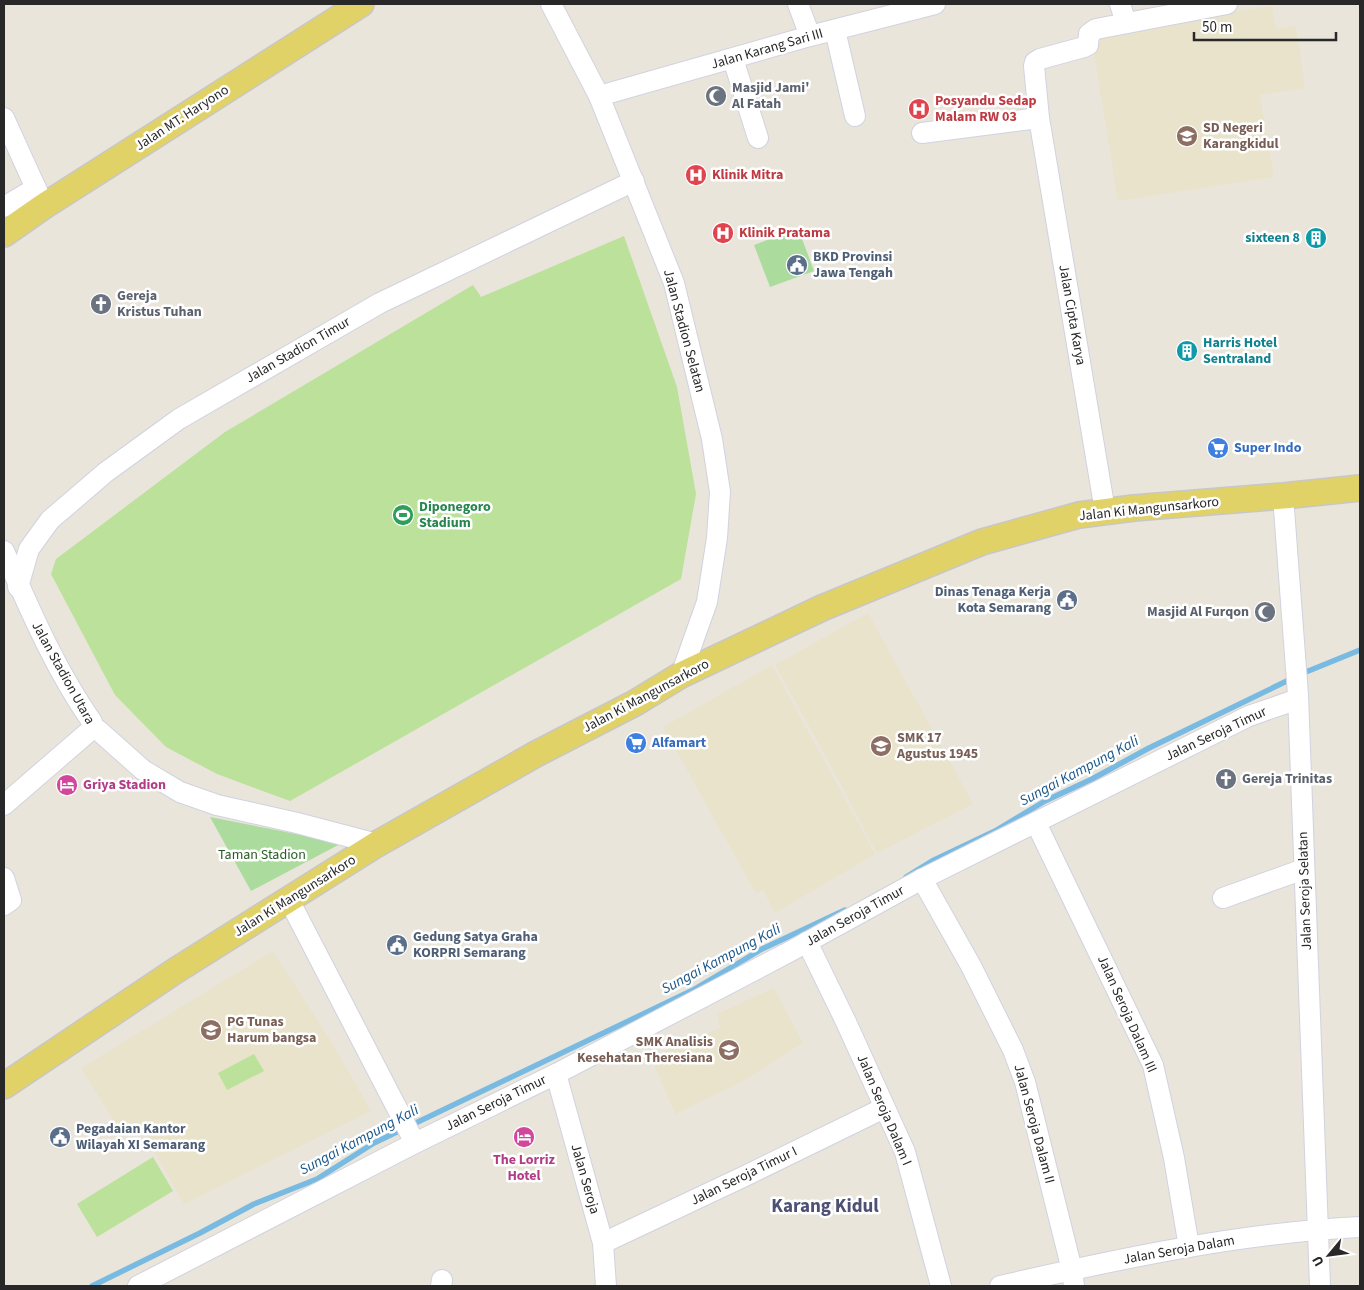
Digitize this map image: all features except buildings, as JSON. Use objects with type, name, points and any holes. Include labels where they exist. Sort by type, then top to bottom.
[{"type":"main road","name":"Jalan MT. Haryono","points":[[4,234],[40,197],[361,4]]},
{"type":"main road","name":"Jalan Ki Mangunsarkoro","points":[[4,1086],[175,971],[376,844],[536,754],[635,703],[681,675],[822,608],[982,542],[1079,515],[1104,511],[1360,488]]},
{"type":"street","name":"Jalan Stadion Selatan","points":[[551,4],[599,96],[674,283],[712,438],[720,492],[717,538],[707,602],[681,675]]},
{"type":"street","points":[[798,4],[810,36]]},
{"type":"street","name":"Jalan Karang Sari III","points":[[599,96],[810,36],[936,4]]},
{"type":"street","points":[[1120,4],[1126,23],[1227,4]]},
{"type":"street","name":"Jalan Cipta Karya","points":[[1104,511],[1038,118],[1033,71],[1036,62],[1040,59],[1088,45],[1088,34],[1091,31],[1126,23]]},
{"type":"street","points":[[835,30],[855,116]]},
{"type":"street","points":[[733,59],[758,138]]},
{"type":"street","points":[[4,118],[40,197],[4,207]]},
{"type":"street","points":[[922,133],[1038,118]]},
{"type":"street","name":"Jalan Stadion Timur","points":[[18,587],[30,549],[50,520],[106,472],[178,419],[380,303],[634,182]]},
{"type":"street","name":"Jalan Seroja Selatan","points":[[1283,496],[1298,695],[1320,1286]]},
{"type":"street","name":"Jalan Stadion Utara","points":[[4,551],[40,634],[69,688],[92,722],[93,728],[98,730],[144,770],[180,792],[217,805],[297,823],[376,844]]},
{"type":"street","name":"Jalan Seroja Timur","points":[[138,1286],[415,1143],[556,1074],[807,942],[922,879],[1249,716],[1298,695]]},
{"type":"street","points":[[4,806],[93,728]]},
{"type":"street","name":"Jalan Seroja Dalam III","points":[[1036,822],[1153,1065],[1174,1158],[1189,1247]]},
{"type":"street","points":[[1223,898],[1304,869]]},
{"type":"street","points":[[4,878],[11,900],[4,905]]},
{"type":"street","name":"Jalan Seroja Dalam II","points":[[922,879],[971,966],[1013,1050],[1025,1082],[1073,1278]]},
{"type":"street","points":[[290,900],[415,1143]]},
{"type":"street","name":"Jalan Seroja Dalam I","points":[[807,942],[846,1022],[905,1152],[941,1286]]},
{"type":"street","name":"Jalan Seroja","points":[[556,1074],[603,1243],[606,1286]]},
{"type":"street","name":"Jalan Seroja Timur I","points":[[603,1243],[884,1108]]},
{"type":"street","name":"Jalan Seroja Dalam","points":[[1000,1286],[1073,1278],[1189,1247],[1317,1230],[1360,1227]]},
{"type":"shaded area","name":"SD Negeri Karangkidul","points":[[1272,6],[1276,29],[1296,26],[1305,88],[1260,95],[1274,177],[1118,201],[1091,34]]},
{"type":"shaded area","name":"SMK 17 Agustus 1945","points":[[868,613],[973,804],[877,853],[775,665]]},
{"type":"shaded area","points":[[772,665],[875,854],[775,913],[763,890],[756,894],[663,727]]},
{"type":"shaded area","points":[[273,951],[334,1046],[371,1111],[184,1204],[139,1125],[115,1123],[81,1068]]},
{"type":"shaded area","name":"SMK Analisis Kesehatan Theresiana","points":[[774,988],[803,1043],[739,1083],[675,1114],[651,1057],[720,1028],[717,1014]]},
{"type":"green space","points":[[798,228],[814,271],[770,287],[754,245]]},
{"type":"green space","name":"Diponegoro Stadium","points":[[624,236],[677,387],[696,494],[681,579],[290,801],[217,774],[166,747],[115,695],[51,574],[56,559],[225,432],[473,285],[481,297]]},
{"type":"green space","name":"Taman Stadion","points":[[210,817],[342,843],[251,891]]},
{"type":"green space","points":[[254,1054],[264,1071],[227,1090],[218,1073]]},
{"type":"green space","points":[[153,1157],[173,1191],[97,1237],[77,1204]]},
{"type":"waterway","name":"Sungai Kampung Kali","points":[[1301,674],[1360,650]]},
{"type":"waterway","name":"Sungai Kampung Kali","points":[[906,877],[932,861],[995,831],[1045,801],[1293,678]]},
{"type":"waterway","name":"Sungai Kampung Kali","points":[[92,1286],[254,1204],[317,1179],[374,1143],[693,990],[762,949],[845,910]]},
{"type":"place","name":"Masjid Jami' Al Fatah","points":[[716,96]]},
{"type":"place","name":"Posyandu Sedap Malam RW 03","points":[[919,109]]},
{"type":"place","name":"SD Negeri Karangkidul","points":[[1187,136]]},
{"type":"place","name":"Klinik Mitra","points":[[696,175]]},
{"type":"place","name":"Klinik Pratama","points":[[723,233]]},
{"type":"place","name":"sixteen 8","points":[[1316,238]]},
{"type":"place","name":"BKD Provinsi Jawa Tengah","points":[[797,265]]},
{"type":"place","name":"Gereja Kristus Tuhan","points":[[101,304]]},
{"type":"place","name":"Harris Hotel Sentraland","points":[[1187,351]]},
{"type":"place","name":"Super Indo","points":[[1218,448]]},
{"type":"place","name":"Diponegoro Stadium","points":[[403,515]]},
{"type":"place","name":"Dinas Tenaga Kerja Kota Semarang","points":[[1067,600]]},
{"type":"place","name":"Masjid Al Furqon","points":[[1265,612]]},
{"type":"place","name":"Alfamart","points":[[636,743]]},
{"type":"place","name":"SMK 17 Agustus 1945","points":[[881,746]]},
{"type":"place","name":"Gereja Trinitas","points":[[1226,779]]},
{"type":"place","name":"Griya Stadion","points":[[67,785]]},
{"type":"place","name":"Gedung Satya Graha KORPRI Semarang","points":[[397,945]]},
{"type":"place","name":"PG Tunas Harum bangsa","points":[[211,1030]]},
{"type":"place","name":"SMK Analisis Kesehatan Theresiana","points":[[729,1050]]},
{"type":"place","name":"Pegadaian Kantor Wilayah XI Semarang","points":[[60,1137]]},
{"type":"place","name":"The Lorriz Hotel","points":[[524,1137]]},
{"type":"district","name":"Karang Kidul","points":[[825,1206]]}]
